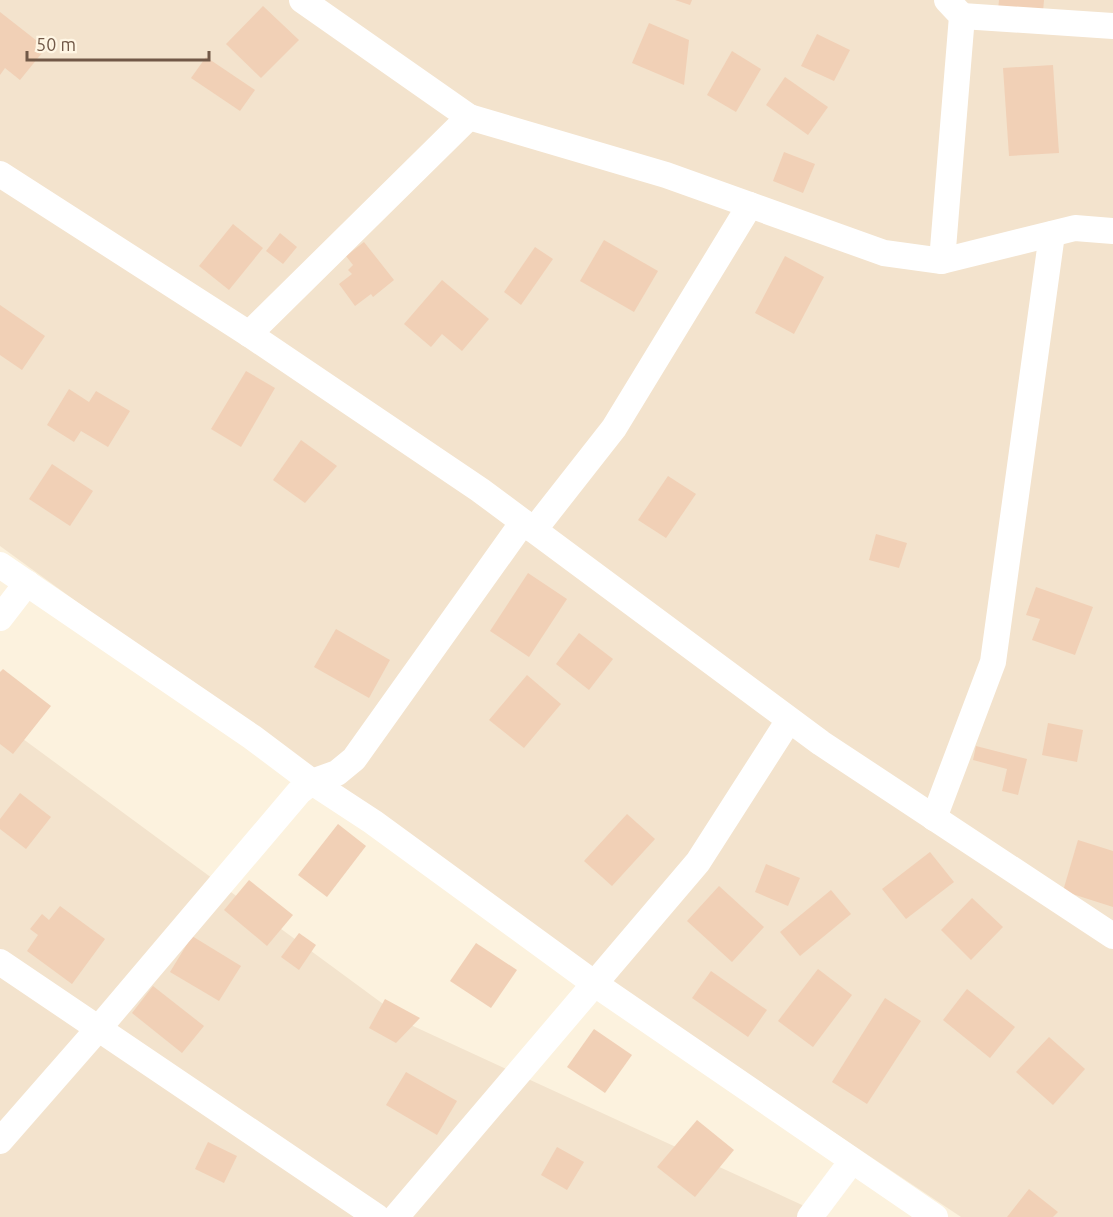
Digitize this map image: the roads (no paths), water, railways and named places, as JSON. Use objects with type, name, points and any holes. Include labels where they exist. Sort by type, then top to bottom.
[{"type":"street","points":[[302,0],[469,117],[666,175],[884,253],[942,261],[1075,228],[1113,231]]},
{"type":"street","points":[[942,261],[955,8],[1113,26]]},
{"type":"street","points":[[249,334],[469,117]]},
{"type":"street","points":[[2,177],[249,334],[471,484],[789,720],[1113,936]]},
{"type":"street","points":[[0,1141],[299,792],[312,782],[337,773],[354,759],[528,526],[614,428],[750,205]]},
{"type":"street","points":[[934,818],[993,662],[1052,234]]},
{"type":"street","points":[[0,565],[252,737],[312,782],[374,822],[595,984],[935,1217]]},
{"type":"street","points":[[0,618],[27,583]]},
{"type":"street","points":[[396,1217],[698,862],[789,720]]},
{"type":"street","points":[[0,962],[377,1217]]},
{"type":"street","points":[[810,1217],[852,1161]]}]
